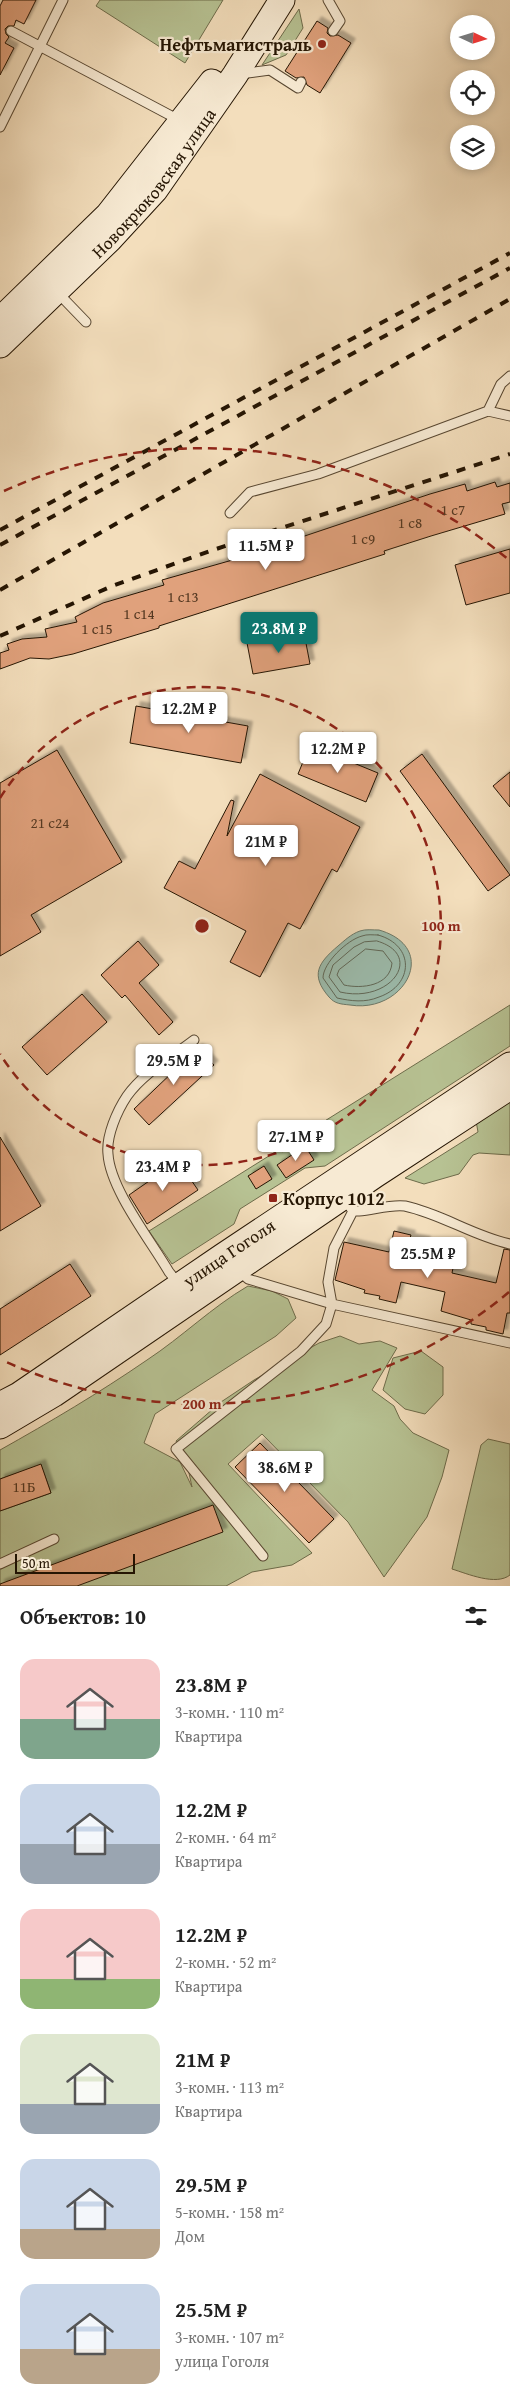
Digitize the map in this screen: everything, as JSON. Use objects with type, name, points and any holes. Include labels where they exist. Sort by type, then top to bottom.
[{"type":"street","name":"Новокрюковская улица","points":[[0,345],[133,215],[155,190],[220,70],[265,0]]},
{"type":"street","name":"Новокрюковская улица","points":[[0,320],[108,215],[235,75],[282,0]]},
{"type":"street","name":"улица Гоголя","points":[[0,1406],[181,1286],[230,1263],[342,1197],[509,1073]]},
{"type":"street","points":[[0,1426],[54,1394],[230,1263]]},
{"type":"lane","points":[[0,127],[41,48],[63,0]]},
{"type":"lane","points":[[328,0],[340,20],[333,31]]},
{"type":"lane","points":[[11,31],[188,127]]},
{"type":"lane","points":[[235,75],[270,70],[298,88],[301,82]]},
{"type":"lane","points":[[56,291],[86,322]]},
{"type":"lane","points":[[488,411],[501,384],[510,376]]},
{"type":"lane","points":[[230,513],[250,492],[318,474],[488,411],[510,416]]},
{"type":"lane","points":[[181,1286],[169,1272],[116,1183],[108,1153],[113,1124],[127,1096],[146,1075],[194,1040]]},
{"type":"lane","points":[[263,1556],[176,1449],[301,1351],[326,1324],[332,1304],[328,1282],[342,1197],[403,1206],[436,1215],[492,1240],[510,1244]]},
{"type":"lane","points":[[230,1263],[248,1279],[332,1304],[510,1343]]},
{"type":"lane","points":[[0,1564],[54,1539]]},
{"type":"green space","points":[[100,0],[223,0],[185,63],[96,6]]},
{"type":"green space","points":[[299,9],[303,28],[286,55],[262,65]]},
{"type":"green space","points":[[510,1005],[510,1046],[325,1166],[305,1168],[240,1209],[234,1224],[172,1264],[149,1231]]},
{"type":"green space","points":[[510,1090],[510,1155],[479,1153],[473,1155],[459,1174],[424,1184],[405,1178],[478,1132],[475,1115]]},
{"type":"green space","points":[[248,1286],[272,1291],[288,1299],[296,1318],[276,1336],[155,1414],[144,1443],[180,1462],[192,1487],[186,1459],[176,1441],[221,1402],[254,1380],[319,1343],[340,1336],[359,1344],[380,1341],[397,1348],[372,1390],[394,1406],[400,1419],[413,1433],[449,1450],[442,1477],[427,1517],[384,1577],[348,1522],[262,1434],[228,1464],[312,1553],[292,1565],[252,1572],[226,1586],[0,1586],[0,1511],[51,1493],[41,1465],[0,1479],[0,1450],[129,1372]]},
{"type":"green space","points":[[421,1351],[443,1367],[443,1395],[425,1414],[405,1409],[383,1390],[393,1358]]},
{"type":"green space","points":[[488,1439],[510,1444],[510,1575],[497,1579],[482,1578],[452,1569],[481,1445]]},
{"type":"water","points":[[364,930],[379,930],[398,939],[408,951],[411,964],[408,978],[399,990],[386,1000],[369,1005],[347,1005],[334,1001],[323,989],[320,982],[318,976],[321,964],[331,952],[354,934]]},
{"type":"building","points":[[3,0],[36,0],[24,24],[16,20],[14,26],[8,26],[5,29],[9,37],[5,43],[14,48],[0,75],[0,6]]},
{"type":"building","points":[[317,21],[328,28],[327,33],[330,36],[338,35],[351,43],[320,93],[307,85],[304,77],[296,78],[285,71]]},
{"type":"building","points":[[495,482],[497,487],[510,483],[510,502],[502,504],[505,514],[384,551],[385,554],[159,626],[159,628],[73,654],[49,659],[30,658],[0,669],[0,653],[9,650],[7,644],[22,639],[47,637],[45,629],[77,622],[75,617],[103,603],[164,585],[162,580],[236,559],[430,494],[465,484],[467,491]]},
{"type":"building","points":[[510,549],[510,593],[466,605],[455,565]]},
{"type":"building","points":[[304,633],[310,664],[253,674],[247,643]]},
{"type":"building","points":[[136,706],[248,726],[241,763],[130,743]]},
{"type":"building","points":[[310,745],[378,773],[366,802],[298,774]]},
{"type":"building","points":[[57,750],[122,862],[31,915],[41,932],[0,956],[0,783]]},
{"type":"building","points":[[422,754],[510,875],[488,891],[400,771]]},
{"type":"building","points":[[510,772],[510,807],[493,786]]},
{"type":"building","points":[[260,774],[360,827],[337,872],[332,869],[300,929],[288,923],[260,977],[230,962],[246,931],[164,888],[179,861],[195,869],[231,800],[234,801],[227,836]]},
{"type":"building","points":[[138,941],[159,965],[139,983],[173,1022],[159,1035],[125,995],[122,998],[101,975]]},
{"type":"building","points":[[82,994],[107,1022],[47,1075],[22,1047]]},
{"type":"building","points":[[198,1048],[214,1065],[149,1125],[134,1109]]},
{"type":"building","points":[[0,1137],[41,1206],[0,1231]]},
{"type":"building","points":[[305,1146],[314,1160],[286,1178],[277,1165]]},
{"type":"building","points":[[178,1161],[198,1190],[147,1224],[129,1195]]},
{"type":"building","points":[[264,1166],[272,1179],[256,1189],[248,1176]]},
{"type":"building","points":[[394,1231],[411,1235],[410,1238],[426,1241],[425,1244],[456,1254],[452,1273],[496,1283],[504,1249],[510,1250],[510,1313],[507,1313],[503,1334],[486,1330],[486,1327],[471,1324],[471,1320],[441,1311],[445,1292],[401,1282],[396,1303],[379,1299],[380,1296],[364,1293],[365,1290],[335,1280],[344,1242],[389,1252]]},
{"type":"building","points":[[70,1264],[91,1296],[0,1355],[0,1309]]},
{"type":"building","points":[[260,1443],[334,1519],[309,1543],[235,1467]]},
{"type":"building","points":[[41,1464],[51,1493],[0,1511],[0,1479]]},
{"type":"building","points":[[213,1505],[223,1532],[77,1586],[0,1586],[0,1584]]},
{"type":"railway","points":[[0,530],[510,253]]},
{"type":"railway","points":[[0,545],[510,268]]},
{"type":"railway","points":[[0,590],[510,299]]},
{"type":"railway","points":[[0,636],[112,586],[213,550],[510,454]]},
{"type":"place","name":"Нефтьмагистраль","points":[[322,44]]},
{"type":"place","name":"Корпус 1012","points":[[273,1198]]}]
